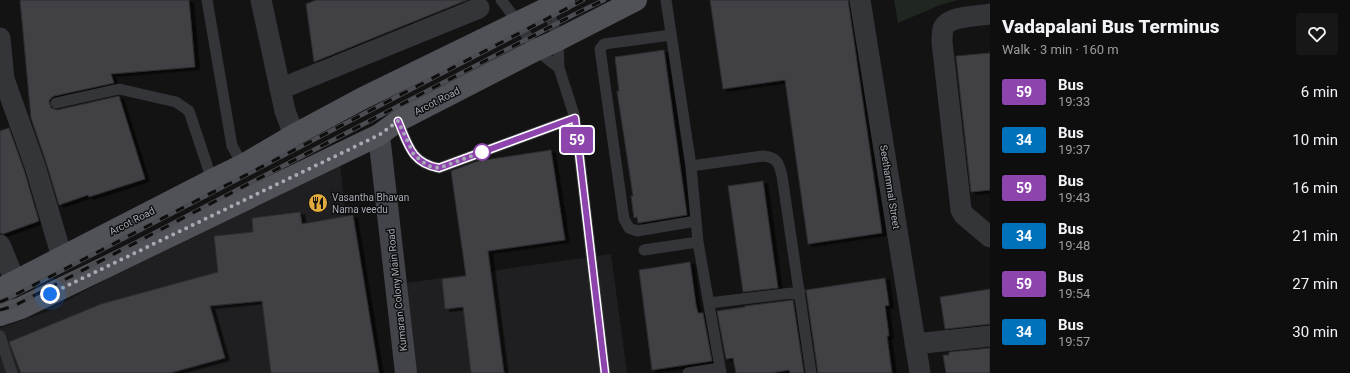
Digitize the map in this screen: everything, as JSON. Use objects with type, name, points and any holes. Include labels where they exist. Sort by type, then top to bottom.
[{"type":"main road","name":"Arcot Road","points":[[0,315],[21,308],[379,135],[398,121],[636,0]]},
{"type":"main road","name":"Arcot Road","points":[[8,285],[244,165],[294,135],[363,98],[492,36],[552,3]]},
{"type":"street","name":"Seethammal Street","points":[[860,0],[920,373]]},
{"type":"street","points":[[267,3],[280,89],[285,110],[294,135]]},
{"type":"street","points":[[280,89],[479,4],[492,36]]},
{"type":"street","points":[[990,14],[955,19],[948,22],[943,28],[942,42],[961,210],[964,215],[990,237]]},
{"type":"street","points":[[0,38],[4,79],[35,166],[62,257]]},
{"type":"street","name":"Kumaran Colony Main Road","points":[[379,135],[406,373]]},
{"type":"street","points":[[0,245],[8,285]]},
{"type":"street","points":[[915,344],[990,336]]},
{"type":"lane","points":[[207,0],[232,146],[244,165]]},
{"type":"lane","points":[[501,0],[518,22],[536,50],[559,68]]},
{"type":"lane","points":[[666,0],[691,166],[698,242],[721,370],[688,373]]},
{"type":"lane","points":[[552,3],[558,40],[559,68],[575,118],[605,373]]},
{"type":"lane","points":[[671,35],[604,44],[600,49],[624,219],[629,228],[637,231],[696,221]]},
{"type":"lane","points":[[56,103],[119,89],[176,102],[189,111],[212,180]]},
{"type":"lane","points":[[398,121],[414,155],[428,166],[439,168],[575,118]]},
{"type":"lane","points":[[691,166],[763,156],[772,157],[777,162],[782,176],[811,373]]},
{"type":"lane","points":[[644,250],[698,242]]},
{"type":"lane","points":[[709,303],[800,292]]},
{"type":"lane","points":[[0,336],[12,373]]},
{"type":"shaded area","points":[[894,0],[958,0],[940,5],[898,23]]},
{"type":"shaded area","points":[[339,152],[362,373],[0,373],[0,328],[48,311]]},
{"type":"shaded area","points":[[611,254],[627,373],[408,373],[399,284]]},
{"type":"building","points":[[20,0],[189,0],[195,67],[111,74],[114,83],[54,96],[49,101],[51,108],[57,110],[119,96],[145,179],[59,205],[31,118]]},
{"type":"building","points":[[316,0],[467,0],[314,62],[306,4]]},
{"type":"building","points":[[710,0],[848,0],[882,233],[808,244],[785,80],[723,89]]},
{"type":"building","points":[[664,50],[687,215],[638,223],[637,217],[634,218],[631,196],[633,196],[617,91],[619,91],[615,57]]},
{"type":"building","points":[[990,53],[990,190],[971,192],[956,56]]},
{"type":"building","points":[[9,128],[24,170],[39,221],[3,234],[0,233],[0,131]]},
{"type":"building","points":[[551,150],[565,240],[488,251],[504,373],[471,373],[463,307],[445,309],[442,279],[466,276],[451,171],[478,161]]},
{"type":"building","points":[[763,181],[778,288],[743,292],[728,186]]},
{"type":"building","points":[[300,212],[302,224],[353,215],[379,373],[271,373],[262,301],[210,306],[225,358],[170,373],[21,373],[9,342],[101,304],[218,272],[214,236],[253,232],[252,218]]},
{"type":"building","points":[[690,262],[696,305],[698,313],[703,313],[712,361],[652,370],[639,270]]},
{"type":"building","points":[[885,278],[889,305],[885,306],[889,336],[887,336],[892,373],[818,373],[806,290]]},
{"type":"building","points":[[990,289],[990,324],[945,329],[940,297]]},
{"type":"building","points":[[793,300],[804,373],[790,373],[789,370],[771,373],[736,373],[733,358],[726,359],[717,311]]},
{"type":"building","points":[[990,348],[990,373],[946,373],[943,355],[949,355],[949,352]]},
{"type":"railway","points":[[0,302],[583,0]]},
{"type":"railway","points":[[0,310],[14,306],[604,0]]},
{"type":"bus line","name":"59","points":[[398,121],[414,155],[428,166],[439,168],[575,118],[605,373]]},
{"type":"place","name":"Vasantha Bhavan Nama veedu","points":[[318,203]]},
{"type":"route","points":[[50,294],[379,135],[398,121],[414,155],[428,166],[439,168],[482,152]]}]
